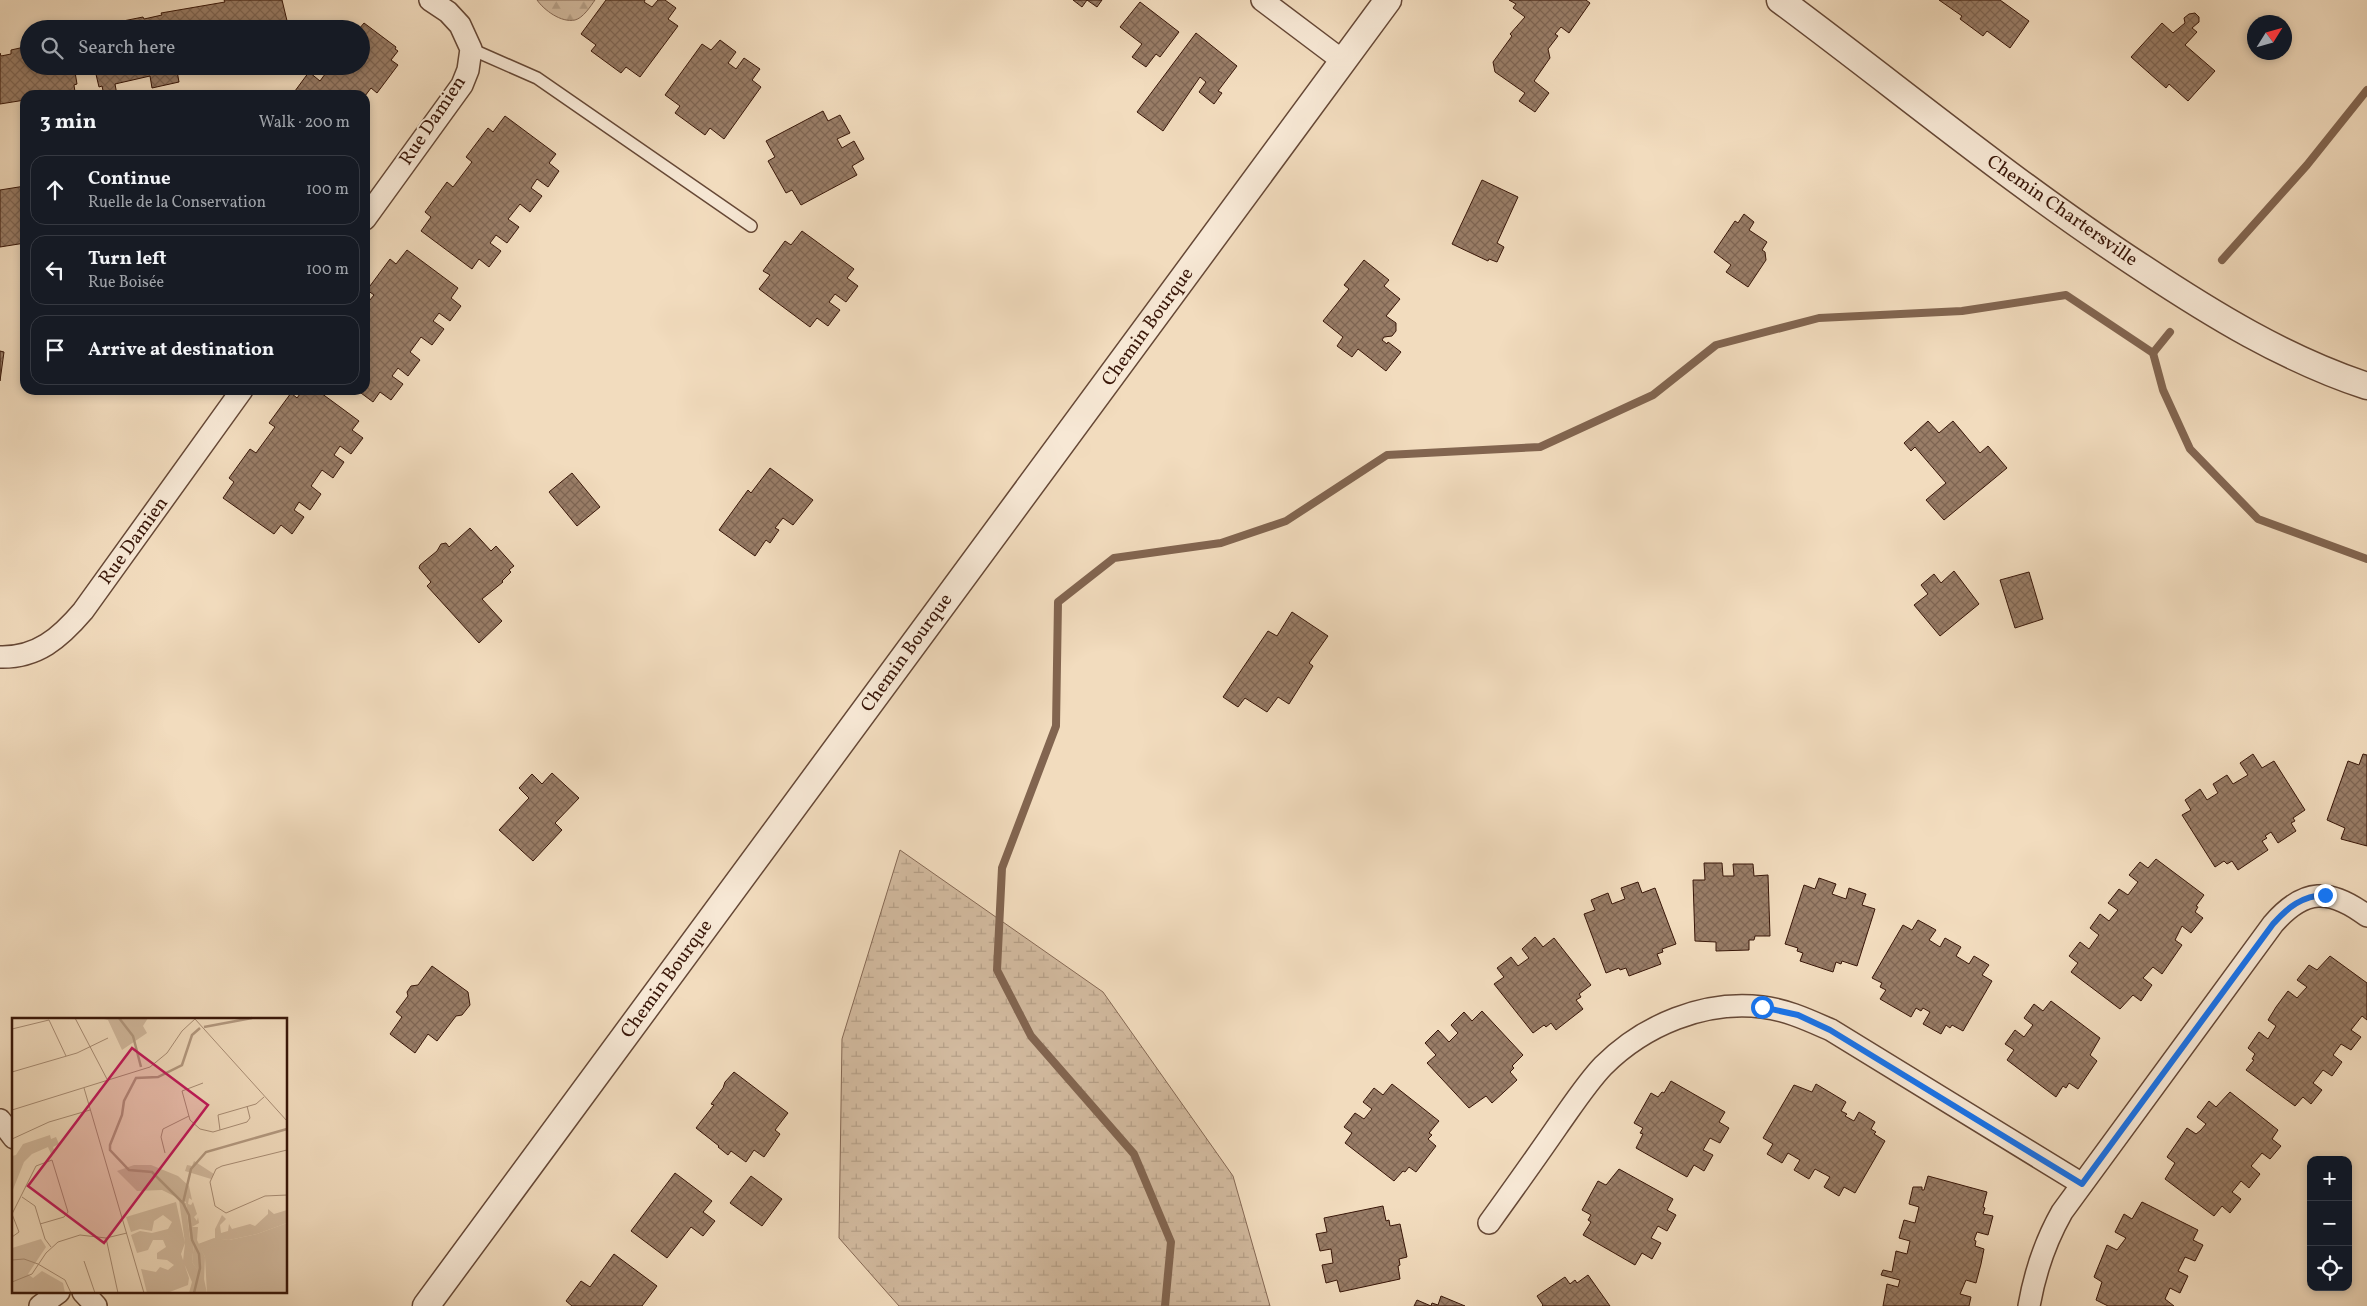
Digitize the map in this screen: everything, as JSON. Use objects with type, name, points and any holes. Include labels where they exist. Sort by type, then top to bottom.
[{"type":"street","points":[[430,0],[448,12],[460,25],[472,49]]},
{"type":"street","points":[[1262,0],[1343,61]]},
{"type":"street","name":"Chemin Bourque","points":[[426,1306],[1388,0]]},
{"type":"street","name":"Chemin Chartersville","points":[[1794,4],[2033,194],[2150,273],[2220,318],[2257,338],[2295,357],[2367,386]]},
{"type":"street","name":"Rue Damien","points":[[370,212],[462,85],[468,70],[472,49]]},
{"type":"street","name":"Rue Damien","points":[[0,658],[12,658],[40,650],[64,634],[83,611],[238,395]]},
{"type":"street","points":[[2029,1306],[2036,1272],[2044,1247],[2062,1212],[2284,911],[2310,896],[2325,895],[2354,906],[2367,916]]},
{"type":"street","points":[[1490,1223],[1582,1092],[1603,1066],[1625,1046],[1646,1032],[1667,1022],[1699,1011],[1732,1006],[1762,1007],[1798,1015],[1830,1030],[2082,1184]]},
{"type":"street","points":[[0,1120],[12,1135]]},
{"type":"street","points":[[40,1306],[56,1294]]},
{"type":"street","points":[[85,1294],[96,1306]]},
{"type":"lane","points":[[472,49],[537,78],[751,226]]},
{"type":"green space","points":[[537,0],[595,0],[581,17],[575,20],[564,20],[553,15]]},
{"type":"green space","points":[[900,850],[1103,992],[1233,1176],[1270,1306],[899,1306],[839,1238],[842,1039]]},
{"type":"building","points":[[224,0],[282,0],[287,20],[128,20],[143,17],[144,19],[162,15],[161,13],[225,2]]},
{"type":"building","points":[[606,0],[645,0],[644,2],[652,7],[658,0],[665,0],[676,8],[668,19],[678,26],[640,77],[626,67],[621,73],[591,51],[596,45],[581,34]]},
{"type":"building","points":[[1073,0],[1087,0],[1082,7]]},
{"type":"building","points":[[1087,0],[1102,0],[1097,7]]},
{"type":"building","points":[[1509,0],[1586,0],[1590,3],[1569,33],[1561,27],[1555,34],[1558,36],[1548,49],[1550,58],[1534,81],[1549,93],[1535,112],[1519,101],[1525,93],[1495,72],[1493,62],[1512,36],[1510,34],[1525,17],[1513,8],[1516,4]]},
{"type":"building","points":[[1939,0],[2000,0],[2029,21],[2010,48],[1987,31],[1983,36],[1960,19],[1962,16]]},
{"type":"building","points":[[1140,2],[1179,32],[1160,57],[1156,54],[1146,67],[1132,57],[1142,44],[1120,27]]},
{"type":"building","points":[[2195,13],[2199,17],[2199,22],[2192,28],[2197,32],[2185,45],[2215,71],[2188,101],[2169,84],[2166,88],[2131,57],[2162,23],[2173,33],[2185,23],[2184,18],[2189,14]]},
{"type":"building","points":[[370,28],[396,47],[395,49],[398,51],[391,60],[398,65],[377,93],[371,88],[370,90],[296,90],[307,75],[313,75],[320,81],[324,75],[370,75]]},
{"type":"building","points":[[1196,33],[1237,66],[1218,91],[1222,93],[1214,104],[1199,92],[1206,82],[1200,77],[1163,131],[1137,112]]},
{"type":"building","points":[[720,40],[736,52],[728,63],[736,69],[744,58],[760,69],[752,80],[761,87],[724,139],[710,128],[705,135],[675,113],[680,106],[665,95],[702,44],[711,50]]},
{"type":"building","points":[[20,48],[20,75],[76,75],[77,84],[74,85],[75,90],[20,90],[20,101],[0,104],[0,53],[1,56],[11,54],[11,50]]},
{"type":"building","points":[[96,75],[178,75],[179,82],[152,88],[150,76],[115,84],[116,90],[103,90],[102,86],[99,87]]},
{"type":"building","points":[[823,111],[828,121],[840,115],[850,133],[837,139],[842,148],[854,141],[864,159],[852,166],[857,175],[801,205],[792,190],[786,193],[768,161],[775,157],[766,141]]},
{"type":"building","points":[[505,116],[556,154],[549,163],[559,171],[548,187],[537,179],[531,188],[542,196],[530,212],[520,204],[508,219],[519,227],[507,243],[496,235],[490,243],[501,251],[489,267],[479,259],[472,269],[421,231],[431,217],[425,212],[447,182],[453,187],[472,162],[466,157],[488,128],[493,132]]},
{"type":"building","points":[[1482,180],[1518,197],[1497,243],[1504,247],[1497,262],[1489,259],[1488,261],[1452,244]]},
{"type":"building","points":[[20,187],[20,244],[0,247],[0,190]]},
{"type":"building","points":[[1744,214],[1754,222],[1749,230],[1767,242],[1762,250],[1765,252],[1766,260],[1748,287],[1726,272],[1731,265],[1714,252],[1735,221],[1738,223]]},
{"type":"building","points":[[802,231],[854,269],[847,278],[858,286],[846,302],[835,294],[829,302],[840,310],[828,326],[817,318],[810,327],[759,289],[770,275],[763,271],[785,241],[791,245]]},
{"type":"building","points":[[407,250],[458,288],[451,298],[461,306],[450,321],[439,313],[433,321],[444,329],[432,345],[421,337],[410,352],[420,360],[408,376],[398,368],[392,376],[403,384],[391,400],[380,392],[373,402],[364,395],[370,395],[370,300],[374,295],[370,292],[370,286],[390,259],[396,264]]},
{"type":"building","points":[[1364,260],[1389,280],[1384,286],[1400,299],[1386,316],[1396,323],[1396,331],[1392,336],[1384,337],[1382,340],[1387,344],[1388,342],[1401,352],[1386,371],[1358,349],[1352,357],[1337,346],[1343,337],[1323,321],[1349,289],[1344,285]]},
{"type":"building","points":[[0,351],[4,352],[0,381]]},
{"type":"building","points":[[290,395],[297,398],[299,395],[324,395],[359,421],[352,430],[363,438],[351,454],[340,446],[334,455],[344,462],[333,478],[322,470],[311,486],[321,494],[310,510],[299,502],[294,510],[304,517],[292,534],[281,525],[274,534],[223,498],[234,482],[229,478],[250,449],[256,453],[275,427],[269,423]]},
{"type":"building","points":[[1928,421],[1939,433],[1953,421],[1980,453],[1988,446],[2007,468],[1944,520],[1926,500],[1946,483],[1915,447],[1911,451],[1904,443]]},
{"type":"building","points":[[770,468],[813,500],[793,525],[783,518],[775,528],[779,530],[770,543],[766,540],[755,556],[719,530],[748,490],[751,493]]},
{"type":"building","points":[[572,473],[600,507],[577,526],[549,492]]},
{"type":"building","points":[[470,528],[491,551],[496,546],[514,566],[509,570],[511,572],[503,582],[482,599],[502,621],[479,643],[427,586],[431,582],[419,568],[437,551],[441,544],[446,543],[449,547]]},
{"type":"building","points":[[1954,571],[1979,604],[1940,636],[1914,605],[1928,594],[1921,585],[1934,574],[1941,583]]},
{"type":"building","points":[[2029,572],[2043,619],[2015,628],[2000,580]]},
{"type":"building","points":[[1292,612],[1328,636],[1309,663],[1313,666],[1289,704],[1278,697],[1267,712],[1245,698],[1238,707],[1223,697],[1268,631],[1277,636]]},
{"type":"building","points":[[2253,754],[2262,768],[2274,761],[2305,810],[2293,818],[2295,821],[2291,823],[2296,831],[2278,843],[2271,832],[2265,836],[2267,838],[2262,841],[2268,850],[2238,870],[2232,861],[2227,864],[2224,861],[2215,867],[2182,815],[2191,810],[2185,800],[2200,789],[2207,800],[2218,793],[2213,784],[2227,775],[2233,784],[2248,775],[2240,763]]},
{"type":"building","points":[[2363,754],[2367,755],[2367,846],[2341,839],[2345,828],[2327,820],[2348,761],[2359,765]]},
{"type":"building","points":[[552,773],[579,798],[555,823],[562,830],[533,861],[499,830],[529,798],[519,788],[532,774],[542,784]]},
{"type":"building","points":[[2156,859],[2204,895],[2196,906],[2198,907],[2195,912],[2203,918],[2191,933],[2182,926],[2175,940],[2182,945],[2162,974],[2153,967],[2143,978],[2152,985],[2141,1001],[2133,995],[2120,1009],[2071,972],[2078,963],[2069,956],[2080,942],[2089,949],[2099,935],[2090,928],[2100,914],[2109,921],[2118,910],[2108,903],[2119,889],[2128,895],[2138,882],[2129,875],[2140,862],[2148,868]]},
{"type":"building","points":[[1704,863],[1722,863],[1723,876],[1734,876],[1733,864],[1753,864],[1754,876],[1768,875],[1770,936],[1755,936],[1754,940],[1749,940],[1749,950],[1716,951],[1716,942],[1695,941],[1693,880],[1705,880]]},
{"type":"building","points":[[1819,878],[1836,884],[1832,894],[1846,899],[1849,888],[1866,894],[1862,905],[1875,909],[1857,966],[1842,961],[1841,964],[1836,962],[1833,972],[1800,961],[1803,953],[1797,951],[1798,948],[1785,944],[1804,885],[1815,889]]},
{"type":"building","points":[[1638,882],[1642,893],[1655,888],[1676,944],[1662,949],[1663,952],[1657,954],[1661,964],[1629,976],[1626,968],[1620,970],[1619,968],[1606,973],[1584,914],[1595,910],[1591,900],[1608,893],[1612,904],[1625,899],[1621,888]]},
{"type":"building","points":[[1918,920],[1936,930],[1929,940],[1940,947],[1945,938],[1961,947],[1956,956],[1969,964],[1974,956],[1989,965],[1982,975],[1992,981],[1963,1031],[1952,1025],[1950,1028],[1946,1025],[1941,1034],[1923,1024],[1930,1012],[1923,1008],[1921,1011],[1916,1008],[1911,1017],[1880,999],[1886,990],[1880,987],[1882,983],[1872,978],[1903,925],[1912,930]]},
{"type":"building","points":[[1535,937],[1543,947],[1554,938],[1591,985],[1579,994],[1581,997],[1576,1000],[1583,1009],[1556,1030],[1551,1023],[1546,1027],[1544,1025],[1533,1033],[1494,984],[1504,977],[1497,968],[1511,957],[1518,966],[1529,958],[1522,949]]},
{"type":"building","points":[[2330,956],[2367,983],[2367,1020],[2362,1016],[2351,1030],[2361,1037],[2351,1050],[2341,1044],[2333,1055],[2342,1062],[2332,1076],[2323,1070],[2313,1083],[2322,1090],[2311,1104],[2303,1097],[2295,1106],[2246,1070],[2254,1060],[2252,1059],[2255,1054],[2248,1048],[2259,1032],[2268,1039],[2276,1026],[2268,1020],[2288,991],[2297,998],[2307,987],[2297,980],[2309,965],[2317,970]]},
{"type":"building","points":[[432,966],[468,992],[470,1005],[462,1015],[456,1016],[437,1041],[428,1034],[415,1053],[390,1034],[402,1017],[396,1012],[408,996],[407,992],[411,986],[418,985]]},
{"type":"building","points":[[2051,1001],[2100,1038],[2090,1055],[2097,1061],[2078,1089],[2069,1083],[2066,1088],[2063,1086],[2056,1097],[2007,1060],[2014,1050],[2005,1044],[2015,1030],[2024,1037],[2033,1025],[2024,1018],[2034,1004],[2043,1011]]},
{"type":"building","points":[[1482,1011],[1523,1055],[1512,1066],[1514,1068],[1510,1072],[1517,1080],[1492,1103],[1486,1096],[1469,1108],[1427,1063],[1436,1055],[1425,1043],[1438,1030],[1449,1042],[1458,1033],[1451,1025],[1464,1012],[1472,1021]]},
{"type":"building","points":[[734,1072],[788,1113],[775,1130],[780,1134],[764,1157],[754,1150],[746,1162],[731,1151],[728,1155],[696,1128],[714,1105],[711,1104]]},
{"type":"building","points":[[1671,1081],[1725,1112],[1719,1122],[1729,1128],[1720,1143],[1710,1138],[1703,1150],[1713,1155],[1704,1171],[1694,1165],[1687,1177],[1636,1148],[1643,1134],[1640,1133],[1643,1128],[1634,1123],[1651,1093],[1658,1097],[1662,1092],[1664,1093]]},
{"type":"building","points":[[1392,1084],[1439,1121],[1429,1133],[1432,1135],[1428,1139],[1436,1146],[1416,1172],[1409,1167],[1394,1181],[1345,1143],[1352,1133],[1344,1127],[1355,1113],[1364,1119],[1372,1109],[1363,1102],[1374,1088],[1383,1095]]},
{"type":"building","points":[[1816,1084],[1846,1102],[1841,1111],[1847,1114],[1845,1116],[1854,1121],[1859,1112],[1875,1122],[1871,1129],[1876,1132],[1874,1134],[1885,1141],[1855,1193],[1844,1187],[1839,1196],[1824,1187],[1830,1177],[1815,1169],[1809,1179],[1794,1170],[1800,1160],[1788,1153],[1782,1163],[1767,1154],[1773,1144],[1763,1138],[1794,1085],[1812,1092]]},
{"type":"building","points":[[2230,1092],[2278,1130],[2272,1139],[2281,1146],[2270,1159],[2262,1153],[2251,1166],[2260,1174],[2249,1188],[2241,1181],[2232,1192],[2241,1199],[2230,1213],[2222,1206],[2214,1216],[2165,1179],[2175,1163],[2167,1157],[2187,1128],[2196,1134],[2206,1124],[2197,1117],[2209,1101],[2216,1107]]},
{"type":"building","points":[[1619,1169],[1673,1199],[1667,1210],[1676,1215],[1667,1231],[1658,1226],[1651,1238],[1661,1243],[1652,1259],[1642,1253],[1635,1265],[1583,1235],[1591,1222],[1588,1220],[1591,1215],[1582,1210],[1598,1181],[1606,1185]]},
{"type":"building","points":[[675,1173],[712,1201],[703,1212],[715,1221],[703,1236],[691,1227],[667,1258],[631,1231]]},
{"type":"building","points":[[751,1176],[782,1199],[762,1226],[730,1203]]},
{"type":"building","points":[[1928,1176],[1987,1192],[1983,1214],[1993,1216],[1988,1235],[1977,1232],[1974,1240],[1976,1241],[1975,1246],[1984,1249],[1976,1283],[1966,1280],[1960,1294],[1971,1297],[1969,1306],[1883,1306],[1887,1284],[1898,1287],[1900,1280],[1881,1275],[1883,1270],[1892,1272],[1896,1251],[1907,1254],[1910,1241],[1899,1238],[1904,1220],[1915,1223],[1919,1207],[1909,1204],[1913,1187],[1922,1187],[1922,1190],[1924,1190]]},
{"type":"building","points":[[2142,1202],[2198,1230],[2193,1240],[2203,1245],[2195,1261],[2185,1257],[2178,1271],[2188,1276],[2180,1293],[2170,1288],[2165,1299],[2174,1306],[2108,1306],[2096,1300],[2102,1282],[2094,1277],[2107,1245],[2117,1250],[2126,1238],[2115,1232],[2124,1214],[2132,1219]]},
{"type":"building","points":[[1383,1206],[1386,1221],[1389,1220],[1390,1226],[1400,1224],[1407,1257],[1399,1259],[1400,1279],[1340,1292],[1337,1280],[1326,1283],[1322,1265],[1333,1263],[1331,1249],[1320,1251],[1316,1234],[1327,1232],[1324,1218]]},
{"type":"building","points":[[614,1254],[657,1286],[642,1306],[572,1306],[566,1301],[581,1281],[590,1287]]},
{"type":"building","points":[[1588,1275],[1610,1306],[1542,1306],[1537,1296],[1565,1277],[1570,1284],[1575,1280],[1577,1283]]},
{"type":"building","points":[[1441,1296],[1465,1306],[1431,1306],[1432,1303],[1438,1305]]},
{"type":"building","points":[[1417,1300],[1431,1306],[1414,1306]]},
{"type":"waterway","points":[[2222,260],[2307,165],[2367,90]]},
{"type":"waterway","points":[[1165,1306],[1171,1242],[1134,1154],[1031,1036],[997,970],[1002,868],[1056,726],[1058,602],[1114,558],[1221,543],[1286,521],[1387,455],[1540,447],[1653,395],[1716,345],[1819,318],[1962,311],[2066,295],[2153,353],[2163,390],[2190,449],[2258,519],[2367,559]]},
{"type":"waterway","points":[[2153,353],[2170,332]]},
{"type":"route","points":[[1762,1007],[1798,1015],[1830,1030],[2082,1184],[2273,924],[2284,911],[2297,902],[2310,896],[2325,895]]}]
